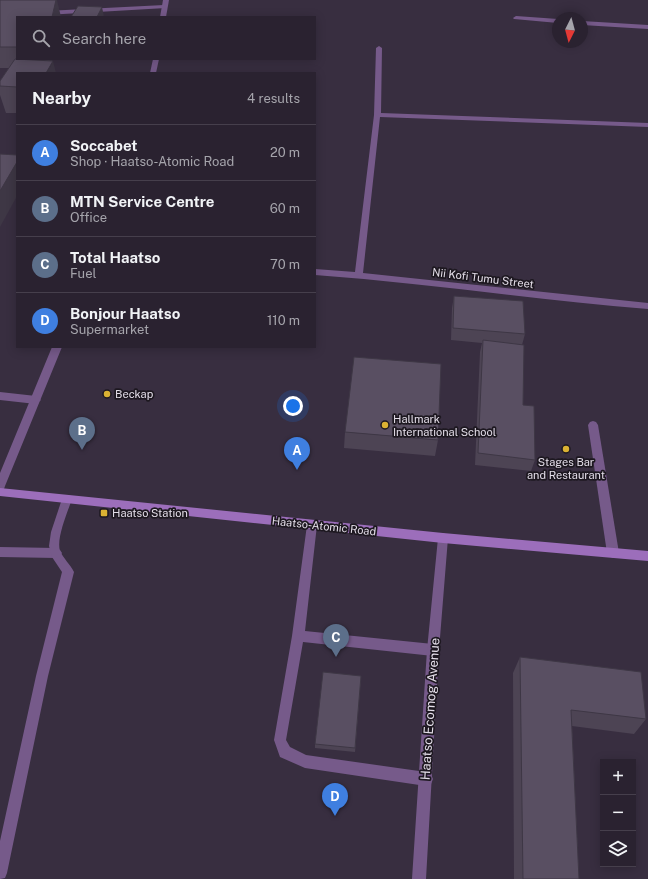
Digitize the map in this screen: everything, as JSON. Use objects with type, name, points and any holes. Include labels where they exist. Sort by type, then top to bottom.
[{"type":"main road","name":"Haatso-Atomic Road","points":[[0,492],[443,538],[648,556]]},
{"type":"street","points":[[162,16],[166,0]]},
{"type":"street","points":[[39,13],[164,7]]},
{"type":"street","points":[[516,18],[552,21]]},
{"type":"street","points":[[588,23],[648,27]]},
{"type":"street","points":[[358,275],[377,115],[379,48]]},
{"type":"street","points":[[153,72],[156,60]]},
{"type":"street","points":[[377,115],[648,125]]},
{"type":"street","name":"Nii Kofi Tumu Street","points":[[316,272],[358,275],[585,301],[648,306]]},
{"type":"street","points":[[0,486],[57,348]]},
{"type":"street","points":[[0,396],[36,400]]},
{"type":"street","points":[[593,425],[613,553]]},
{"type":"street","points":[[0,873],[42,676],[68,572],[64,562],[56,553],[53,543],[67,499]]},
{"type":"street","points":[[312,525],[298,636],[280,740],[285,752],[305,762],[426,778]]},
{"type":"street","name":"Haatso Ecomog Avenue","points":[[419,879],[433,650],[443,538]]},
{"type":"street","points":[[0,552],[56,553]]},
{"type":"street","points":[[298,636],[433,650]]},
{"type":"building","points":[[0,0],[56,0],[52,16],[16,16],[16,47],[0,47]]},
{"type":"building","points":[[78,6],[102,7],[98,16],[72,16]]},
{"type":"building","points":[[15,59],[53,61],[47,72],[16,72],[16,87],[0,86],[0,81]]},
{"type":"building","points":[[0,154],[16,155],[16,164],[0,191]]},
{"type":"building","points":[[454,296],[523,301],[525,334],[453,328]]},
{"type":"building","points":[[483,340],[524,345],[523,405],[534,406],[535,460],[478,453]]},
{"type":"building","points":[[354,357],[441,364],[438,440],[345,432]]},
{"type":"building","points":[[520,657],[641,672],[646,719],[571,710],[579,879],[523,879]]},
{"type":"building","points":[[323,672],[361,676],[355,748],[315,744]]},
{"type":"place","name":"Beckap","points":[[107,394]]},
{"type":"place","name":"Hallmark International School","points":[[385,425]]},
{"type":"place","name":"Stages Bar and Restaurant","points":[[566,449]]},
{"type":"place","name":"MTN Service Centre","points":[[82,450]]},
{"type":"place","name":"Soccabet","points":[[297,470]]},
{"type":"place","name":"Haatso Station","points":[[104,513]]},
{"type":"place","name":"Total Haatso","points":[[336,657]]},
{"type":"place","name":"Bonjour Haatso","points":[[335,816]]}]
